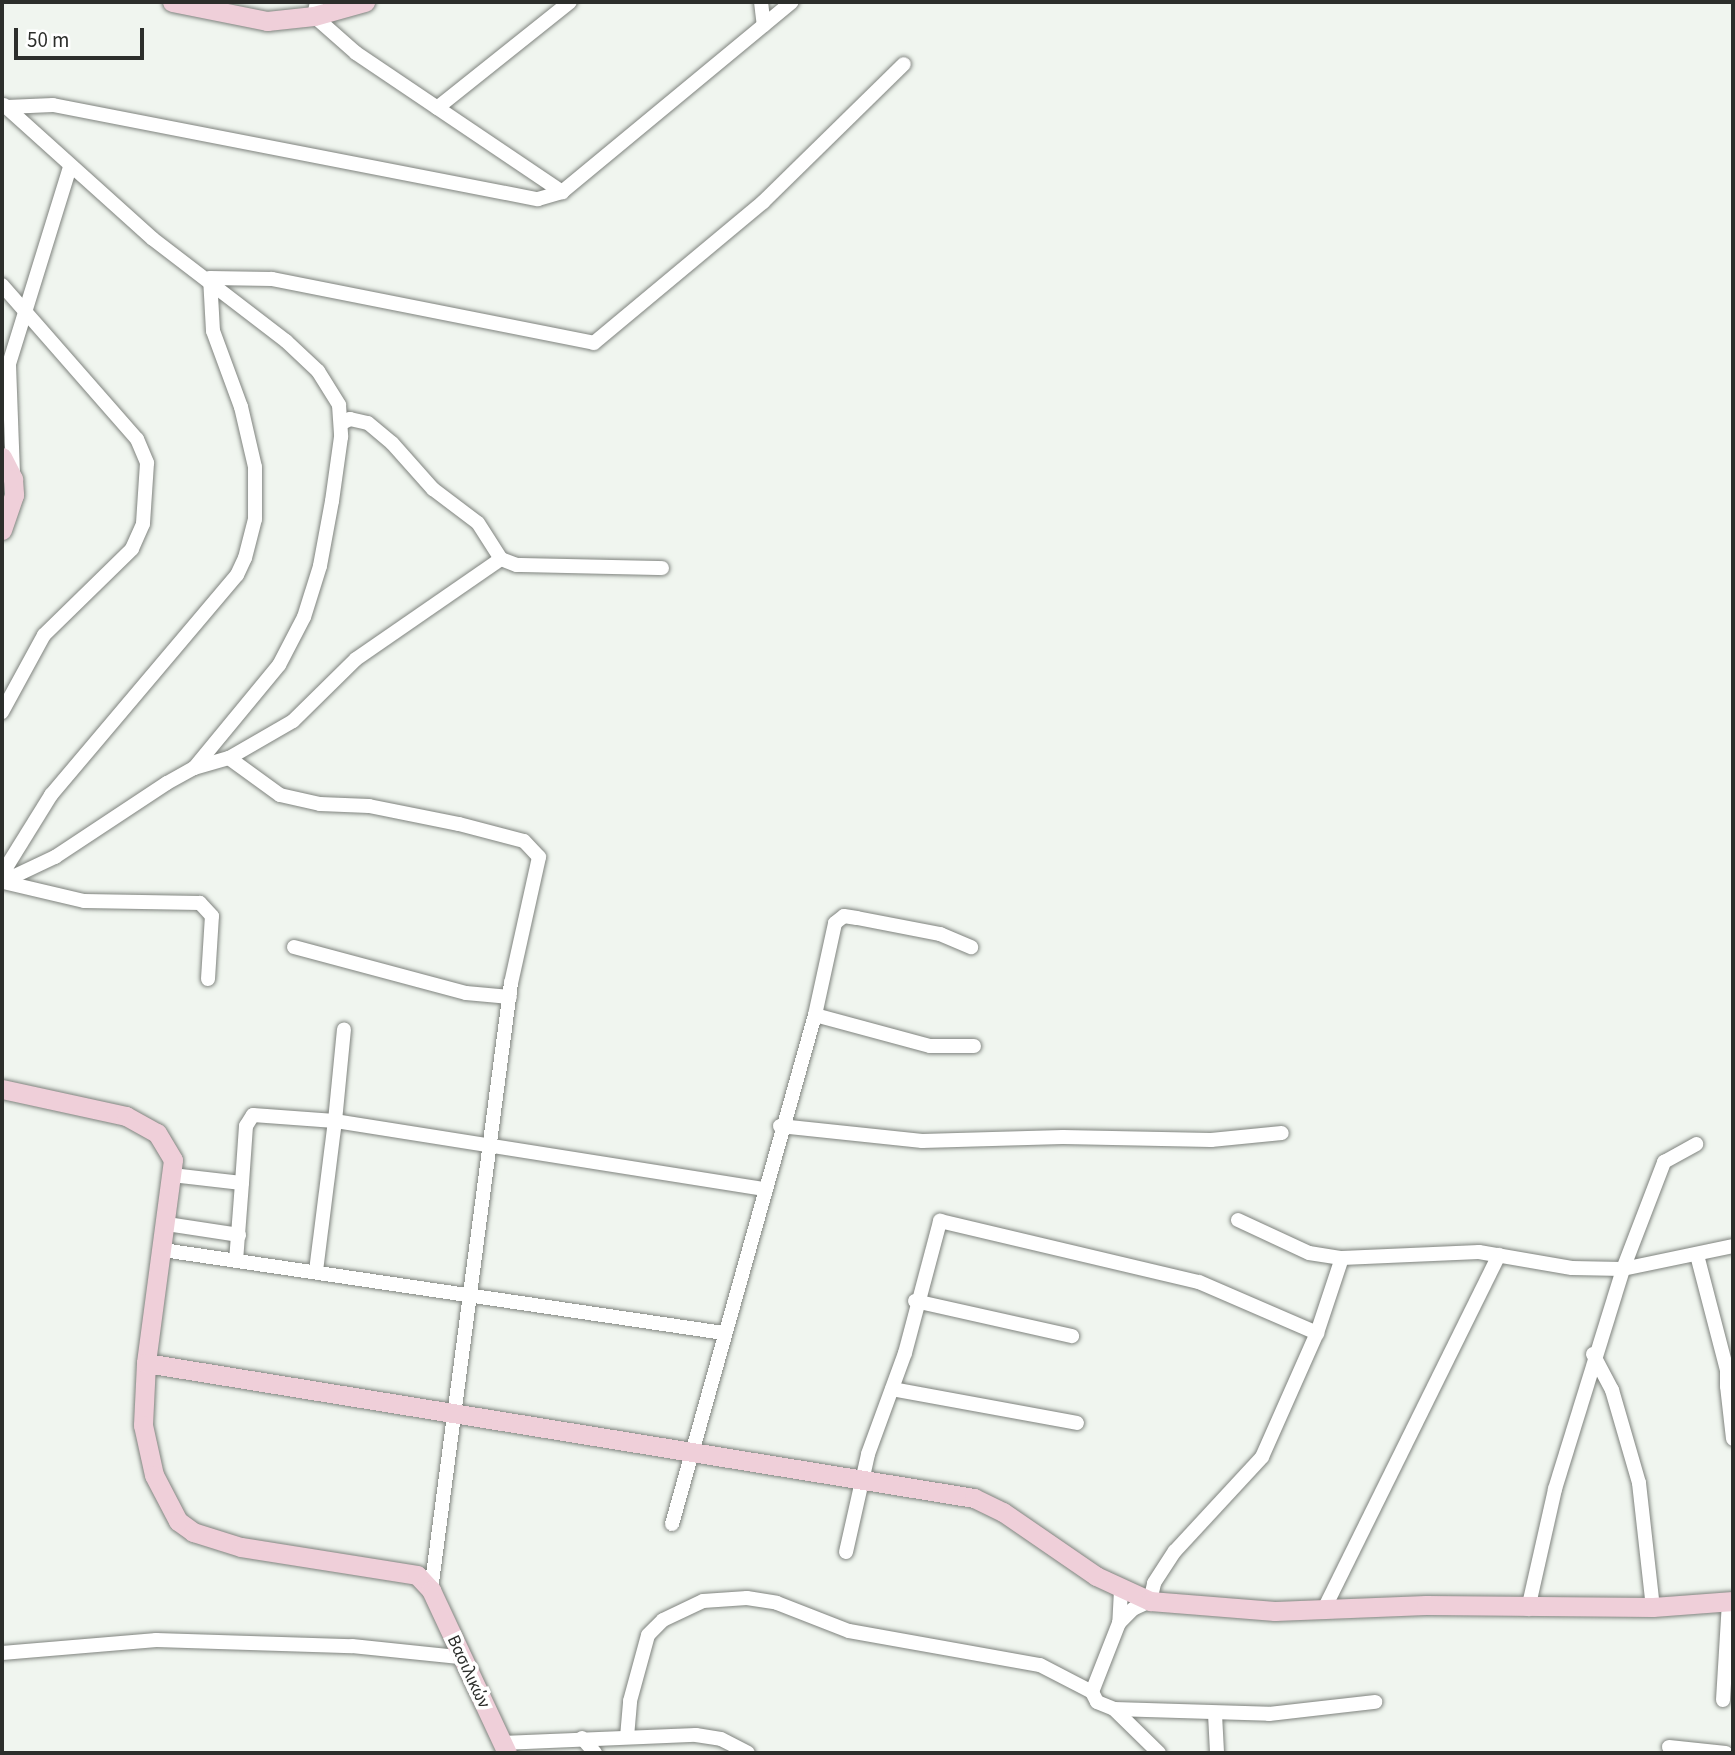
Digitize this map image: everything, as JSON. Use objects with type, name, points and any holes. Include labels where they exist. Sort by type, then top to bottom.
[{"type":"street","points":[[172,2],[267,21],[316,9],[365,2]]},
{"type":"street","points":[[437,108],[570,2]]},
{"type":"street","points":[[761,2],[764,25]]},
{"type":"street","points":[[5,105],[53,106],[538,199],[562,192],[792,2]]},
{"type":"street","points":[[316,9],[356,53],[562,192]]},
{"type":"street","points":[[210,278],[272,279],[594,343],[763,202],[904,64]]},
{"type":"street","points":[[5,105],[70,167],[153,239],[210,278],[318,371],[340,405],[342,423],[320,566],[304,617],[279,666],[194,768]]},
{"type":"street","points":[[2,530],[12,510],[9,364],[14,337],[26,316],[70,167]]},
{"type":"street","points":[[2,882],[7,866],[51,795],[237,575],[245,558],[255,519],[254,467],[241,407],[213,331],[210,278]]},
{"type":"street","points":[[2,285],[26,316],[137,439],[147,463],[144,524],[132,549],[44,635],[2,712]]},
{"type":"street","points":[[342,423],[350,419],[368,423],[392,443],[433,489],[478,523],[501,559],[517,565],[662,568]]},
{"type":"street","points":[[2,457],[13,479]]},
{"type":"street","points":[[2,882],[55,857],[194,768],[229,758],[293,721],[356,659],[501,559]]},
{"type":"street","points":[[2,1088],[144,1124],[167,1148],[172,1175],[146,1363],[143,1425],[148,1452],[165,1502],[178,1521],[193,1532],[241,1547],[406,1571],[431,1590],[457,1417],[488,1146],[510,997],[539,857],[533,846],[420,816],[279,795],[229,758]]},
{"type":"street","points":[[2,882],[84,901],[200,903],[212,916],[208,979]]},
{"type":"street","points":[[672,1524],[713,1390],[724,1332],[766,1189],[780,1126],[815,1015],[835,923],[844,916],[940,934],[971,947]]},
{"type":"street","points":[[294,947],[466,993],[510,997]]},
{"type":"street","points":[[815,1015],[930,1046],[974,1046]]},
{"type":"street","points":[[316,1271],[344,1028]]},
{"type":"street","points":[[236,1261],[246,1126],[253,1115],[335,1121],[488,1146],[584,1157],[766,1189]]},
{"type":"street","points":[[780,1126],[922,1141],[1039,1137],[1211,1140],[1282,1133]]},
{"type":"street","points":[[1528,1609],[1593,1354],[1623,1269],[1664,1162],[1696,1144]]},
{"type":"street","points":[[172,1175],[242,1183]]},
{"type":"street","points":[[1238,1220],[1309,1252],[1342,1258],[1499,1255],[1572,1268],[1623,1269],[1733,1247]]},
{"type":"street","points":[[846,1552],[863,1478],[892,1389],[937,1224],[946,1221],[1199,1282],[1317,1333]]},
{"type":"street","points":[[167,1224],[239,1235]]},
{"type":"street","points":[[163,1250],[316,1271],[472,1298],[724,1332]]},
{"type":"street","points":[[1324,1609],[1499,1255]]},
{"type":"street","points":[[1697,1255],[1730,1383],[1733,1439]]},
{"type":"street","points":[[1150,1601],[1154,1583],[1175,1551],[1262,1457],[1317,1333],[1342,1258]]},
{"type":"street","points":[[915,1301],[1072,1336]]},
{"type":"street","points":[[1593,1354],[1612,1390],[1639,1483],[1653,1607]]},
{"type":"street","points":[[146,1363],[457,1417],[863,1478],[991,1504],[1121,1590],[1150,1601],[1212,1609],[1426,1605],[1528,1609],[1653,1607],[1731,1601],[1723,1700]]},
{"type":"street","points":[[892,1389],[1077,1423]]},
{"type":"street","name":"Βασιλικών","points":[[431,1590],[459,1657],[505,1748]]},
{"type":"street","points":[[1091,1692],[1119,1623],[1121,1590]]},
{"type":"street","points":[[627,1737],[630,1701],[648,1635],[663,1620],[703,1601],[747,1598],[778,1603],[849,1630],[1040,1665],[1091,1692],[1097,1702],[1114,1710],[1159,1753]]},
{"type":"street","points":[[1119,1623],[1133,1609],[1150,1601]]},
{"type":"street","points":[[2,1653],[156,1640],[352,1646],[459,1657]]},
{"type":"street","points":[[1114,1710],[1215,1713],[1323,1711],[1375,1702]]},
{"type":"street","points":[[1215,1713],[1217,1753]]},
{"type":"street","points":[[505,1748],[582,1738],[714,1737],[748,1753]]},
{"type":"street","points":[[582,1738],[595,1753]]},
{"type":"street","points":[[1669,1747],[1726,1753]]}]
